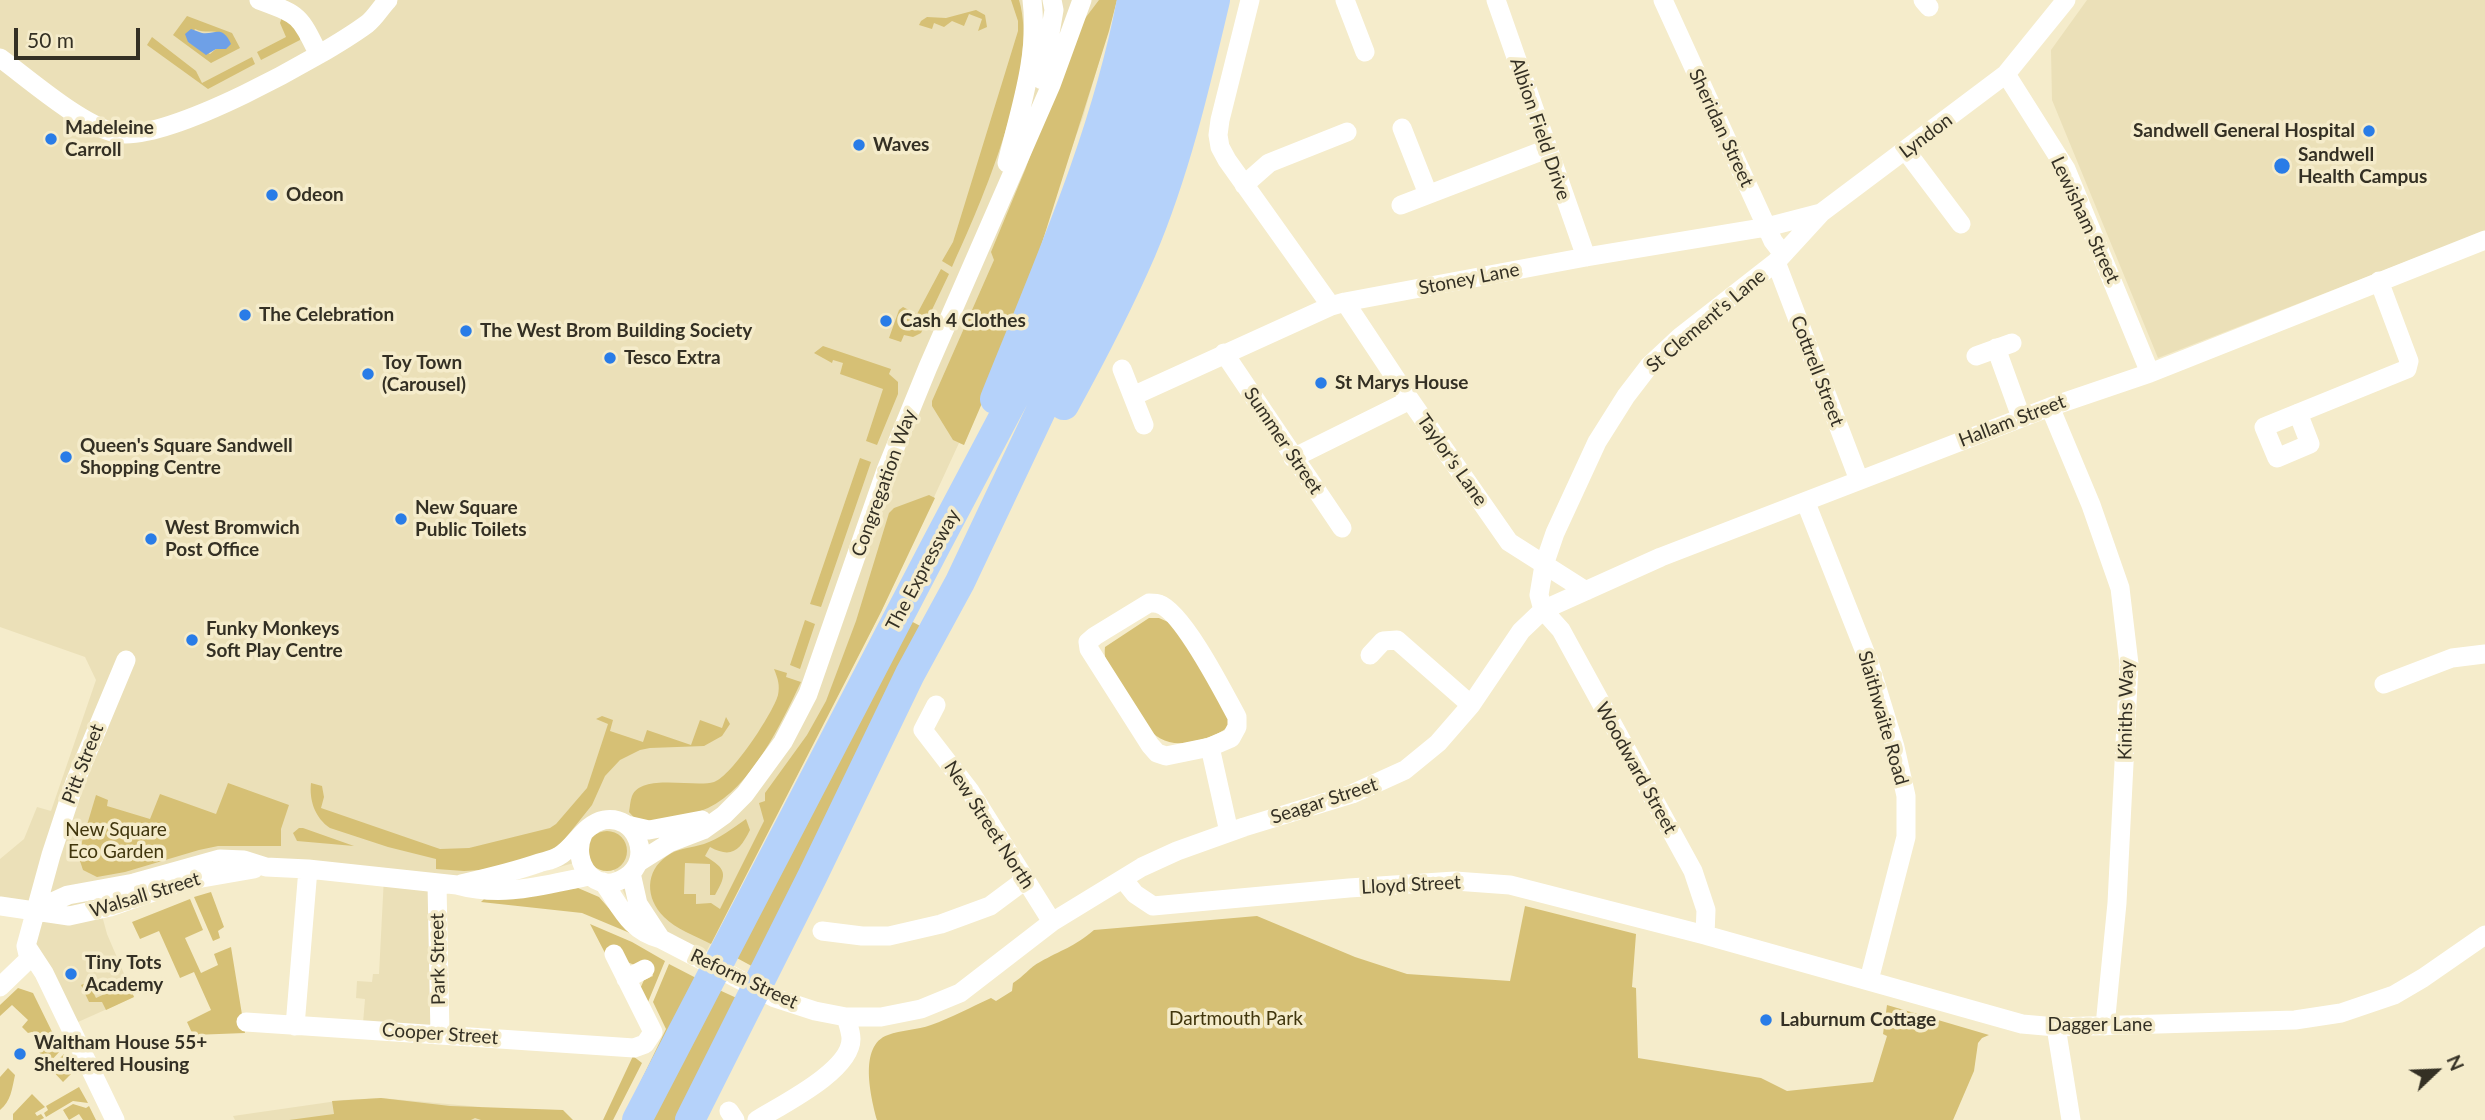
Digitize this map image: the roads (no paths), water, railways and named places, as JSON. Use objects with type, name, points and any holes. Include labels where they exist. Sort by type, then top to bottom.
[{"type":"highway","points":[[936,545],[1086,167],[1122,52],[1132,0]]},
{"type":"highway","name":"The Expressway","points":[[637,1120],[1056,318],[1113,175],[1147,58],[1160,0]]},
{"type":"highway","name":"The Expressway","points":[[690,1120],[813,877],[910,674],[960,582],[1080,328],[1139,177],[1188,0]]},
{"type":"highway","points":[[960,582],[1033,462],[1099,341],[1141,250],[1169,174],[1215,0]]},
{"type":"street","points":[[259,0],[294,14],[307,29],[318,53]]},
{"type":"street","points":[[998,205],[1033,52],[1035,25],[1032,0]]},
{"type":"street","name":"Congregation Way","points":[[1028,139],[1046,62],[1054,10],[1052,0]]},
{"type":"street","name":"Congregation Way","points":[[635,868],[669,843],[703,830],[724,815],[745,794],[783,742],[808,694],[886,470],[1051,85],[1080,0],[1062,0]]},
{"type":"street","name":"Taylor's Lane","points":[[1250,0],[1218,135],[1223,153],[1244,185],[1410,400],[1509,542],[1586,591]]},
{"type":"street","points":[[1345,0],[1364,52]]},
{"type":"street","name":"Albion Field Drive","points":[[1496,0],[1586,257]]},
{"type":"street","name":"Sheridan Street","points":[[1663,0],[1780,258]]},
{"type":"street","name":"Lyndon","points":[[1780,258],[1821,213],[2006,74],[2066,0]]},
{"type":"street","points":[[0,58],[80,117],[116,133],[159,130],[227,103],[318,53],[369,22],[387,1]]},
{"type":"street","name":"Lewisham Street","points":[[2006,74],[2066,169],[2150,373]]},
{"type":"street","points":[[1402,128],[1428,194]]},
{"type":"street","points":[[1244,185],[1269,163],[1343,140]]},
{"type":"street","points":[[1401,205],[1547,149]]},
{"type":"street","points":[[1906,150],[1961,223]]},
{"type":"street","name":"Stoney Lane","points":[[1133,396],[1338,304],[1586,257],[1767,227],[1821,213]]},
{"type":"street","name":"Hallam Street","points":[[1543,610],[1661,557],[1806,503],[2021,417],[2150,373],[2485,240]]},
{"type":"street","name":"Cottrell Street","points":[[1780,258],[1859,480]]},
{"type":"street","name":"St Clement's Lane","points":[[1543,610],[1539,595],[1544,565],[1555,533],[1597,442],[1626,396],[1649,366],[1680,337],[1780,258]]},
{"type":"street","points":[[2298,413],[2407,369],[2409,361],[2379,281]]},
{"type":"street","points":[[1976,356],[2004,345],[2021,417]]},
{"type":"street","name":"Summer Street","points":[[1224,354],[1342,528]]},
{"type":"street","points":[[1122,369],[1144,425]]},
{"type":"street","points":[[1293,458],[1410,400]]},
{"type":"street","name":"Kiniths Way","points":[[2050,407],[2091,505],[2120,588],[2129,664],[2117,904],[2105,1026]]},
{"type":"street","name":"Slaithwaite Road","points":[[1806,503],[1869,662],[1895,747],[1906,796],[1906,837],[1869,980]]},
{"type":"street","points":[[1149,603],[1158,603],[1167,609],[1187,631],[1237,717],[1237,727],[1231,738],[1210,747],[1166,756],[1157,753],[1088,649],[1088,642],[1149,603]]},
{"type":"street","name":"Seagar Street","points":[[1052,922],[1123,879],[1177,851],[1352,794],[1398,774],[1438,743],[1471,705],[1521,631],[1543,610]]},
{"type":"street","name":"Woodward Street","points":[[1543,610],[1561,630],[1693,871],[1706,910],[1705,935]]},
{"type":"street","points":[[1370,655],[1383,641],[1397,640],[1471,705]]},
{"type":"street","points":[[2384,684],[2452,658],[2485,654]]},
{"type":"street","name":"Pitt Street","points":[[0,987],[29,959],[26,946],[35,910],[75,782],[126,660]]},
{"type":"street","name":"New Street North","points":[[936,705],[919,736],[970,791],[1052,922]]},
{"type":"street","points":[[1210,747],[1229,832]]},
{"type":"street","points":[[447,884],[514,872],[559,856],[588,828],[603,820],[616,820],[649,830],[724,815]]},
{"type":"street","name":"Reform Street","points":[[627,825],[640,844],[635,868],[638,904],[661,939]]},
{"type":"street","name":"Reform Street","points":[[583,834],[578,843],[579,861],[597,879],[628,920],[645,935],[661,939],[775,998],[815,1011],[846,1017],[881,1017],[922,1009],[960,993],[1052,922]]},
{"type":"street","name":"Walsall Street","points":[[0,906],[69,916],[110,908],[185,881],[266,866],[308,869]]},
{"type":"street","points":[[295,1026],[308,869],[447,884],[481,892],[506,892],[597,879],[619,881],[635,868]]},
{"type":"street","name":"Lloyd Street","points":[[1123,879],[1135,894],[1153,906],[1455,881],[1510,885],[1705,935]]},
{"type":"street","points":[[822,930],[862,936],[888,936],[942,923],[989,906],[1025,880]]},
{"type":"street","name":"Park Street","points":[[440,1035],[447,884]]},
{"type":"street","name":"Dagger Lane","points":[[1705,935],[2022,1024],[2056,1027],[2295,1020],[2340,1013],[2394,995],[2485,935]]},
{"type":"street","points":[[0,969],[26,946],[44,973],[115,1120]]},
{"type":"street","points":[[614,954],[626,979],[645,969]]},
{"type":"street","name":"Cooper Street","points":[[246,1022],[634,1048],[645,1044],[653,1032],[626,979]]},
{"type":"street","points":[[757,1120],[815,1085],[840,1064],[851,1041],[846,1017]]},
{"type":"street","points":[[2056,1027],[2071,1120]]},
{"type":"water","points":[[191,29],[202,33],[221,32],[231,44],[226,49],[216,49],[206,55],[188,42],[185,34]]},
{"type":"place","name":"Sandwell General Hospital","points":[[2369,131]]},
{"type":"place","name":"Madeleine Carroll","points":[[51,139]]},
{"type":"place","name":"Waves","points":[[859,145]]},
{"type":"place","name":"Sandwell Health Campus","points":[[2282,166]]},
{"type":"place","name":"Odeon","points":[[272,195]]},
{"type":"place","name":"The Celebration","points":[[245,315]]},
{"type":"place","name":"Cash 4 Clothes","points":[[886,321]]},
{"type":"place","name":"The West Brom Building Society","points":[[466,331]]},
{"type":"place","name":"Tesco Extra","points":[[610,358]]},
{"type":"place","name":"Toy Town (Carousel)","points":[[368,374]]},
{"type":"place","name":"St Marys House","points":[[1321,383]]},
{"type":"place","name":"Queen's Square Sandwell Shopping Centre","points":[[66,457]]},
{"type":"place","name":"New Square Public Toilets","points":[[401,519]]},
{"type":"place","name":"West Bromwich Post Office","points":[[151,539]]},
{"type":"place","name":"Funky Monkeys Soft Play Centre","points":[[192,640]]},
{"type":"place","name":"Tiny Tots Academy","points":[[71,974]]},
{"type":"place","name":"Laburnum Cottage","points":[[1766,1020]]},
{"type":"place","name":"Waltham House 55+ Sheltered Housing","points":[[20,1054]]},
{"type":"park label","name":"New Square Eco Garden","points":[[116,841]]},
{"type":"park label","name":"Dartmouth Park","points":[[1236,1019]]}]
